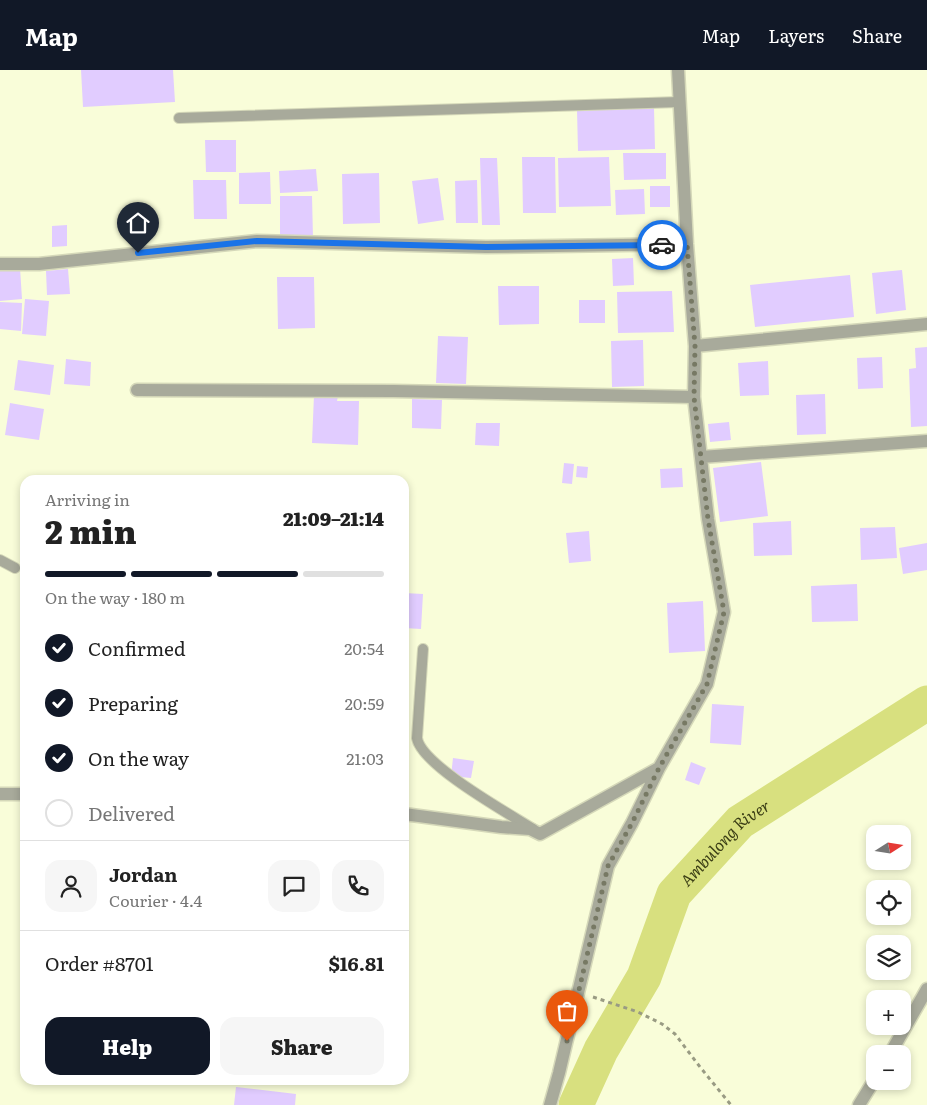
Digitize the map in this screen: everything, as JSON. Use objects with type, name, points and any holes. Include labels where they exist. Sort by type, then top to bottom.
[{"type":"street","points":[[550,1105],[560,1073],[608,866],[659,768],[707,684],[724,612],[708,519],[694,397],[695,346],[687,244],[678,70]]},
{"type":"street","points":[[0,264],[39,264],[257,241],[486,247],[687,244]]},
{"type":"street","points":[[695,346],[927,324]]},
{"type":"street","points":[[137,390],[694,397]]},
{"type":"street","points":[[702,457],[927,441]]},
{"type":"street","points":[[409,815],[530,829],[540,834],[659,768]]},
{"type":"street","points":[[0,794],[20,794]]},
{"type":"street","points":[[895,1045],[927,989]]},
{"type":"street","points":[[859,1105],[868,1090]]},
{"type":"lane","points":[[179,118],[679,102]]},
{"type":"lane","points":[[0,560],[15,568]]},
{"type":"lane","points":[[422,649],[418,745],[426,755],[451,776],[540,834]]},
{"type":"path","points":[[578,992],[638,1012],[662,1024],[676,1034],[731,1105]]},
{"type":"building","points":[[81,70],[173,70],[175,102],[83,107]]},
{"type":"building","points":[[654,108],[655,149],[578,151],[577,110]]},
{"type":"building","points":[[205,140],[236,140],[236,172],[206,172]]},
{"type":"building","points":[[623,153],[666,153],[666,179],[624,180]]},
{"type":"building","points":[[522,157],[555,157],[556,213],[523,213]]},
{"type":"building","points":[[609,157],[611,206],[559,207],[558,158]]},
{"type":"building","points":[[480,158],[497,158],[500,225],[482,225]]},
{"type":"building","points":[[316,169],[318,191],[280,193],[279,171]]},
{"type":"building","points":[[270,172],[271,204],[239,204],[239,173]]},
{"type":"building","points":[[379,173],[380,223],[343,224],[342,174]]},
{"type":"building","points":[[438,178],[444,220],[418,224],[412,181]]},
{"type":"building","points":[[193,180],[226,180],[227,219],[194,219]]},
{"type":"building","points":[[477,180],[478,223],[456,223],[455,181]]},
{"type":"building","points":[[650,186],[670,186],[670,207],[650,207]]},
{"type":"building","points":[[644,189],[645,214],[616,215],[615,190]]},
{"type":"building","points":[[280,196],[312,196],[313,238],[280,238]]},
{"type":"building","points":[[67,225],[67,246],[52,247],[52,226]]},
{"type":"building","points":[[633,258],[634,285],[613,286],[612,259]]},
{"type":"building","points":[[20,268],[22,299],[0,301],[0,269]]},
{"type":"building","points":[[68,269],[70,294],[47,295],[46,271]]},
{"type":"building","points":[[902,270],[906,310],[876,314],[872,273]]},
{"type":"building","points":[[850,275],[854,317],[755,327],[750,285]]},
{"type":"building","points":[[277,277],[314,277],[315,328],[278,329]]},
{"type":"building","points":[[498,286],[539,286],[539,324],[499,325]]},
{"type":"building","points":[[672,291],[674,332],[618,333],[617,292]]},
{"type":"building","points":[[25,299],[49,301],[46,336],[22,334]]},
{"type":"building","points":[[579,300],[605,300],[605,323],[579,323]]},
{"type":"building","points":[[0,302],[22,303],[21,331],[0,329]]},
{"type":"building","points":[[438,336],[468,337],[466,384],[436,383]]},
{"type":"building","points":[[643,340],[644,386],[612,387],[611,341]]},
{"type":"building","points":[[927,347],[927,426],[911,427],[909,369],[916,368],[915,348]]},
{"type":"building","points":[[882,357],[883,388],[858,389],[857,358]]},
{"type":"building","points":[[66,359],[91,362],[90,386],[64,384]]},
{"type":"building","points":[[18,360],[54,365],[50,395],[14,390]]},
{"type":"building","points":[[768,361],[769,395],[740,396],[738,363]]},
{"type":"building","points":[[825,394],[826,434],[797,435],[796,395]]},
{"type":"building","points":[[314,395],[338,396],[337,401],[359,401],[358,445],[312,443]]},
{"type":"building","points":[[412,399],[442,400],[441,429],[412,428]]},
{"type":"building","points":[[10,403],[44,409],[39,440],[5,435]]},
{"type":"building","points":[[729,422],[731,440],[710,442],[708,424]]},
{"type":"building","points":[[476,423],[500,423],[499,446],[475,445]]},
{"type":"building","points":[[761,462],[768,516],[720,522],[713,468]]},
{"type":"building","points":[[564,463],[574,464],[572,484],[562,483]]},
{"type":"building","points":[[577,466],[588,467],[587,478],[576,477]]},
{"type":"building","points":[[682,468],[683,487],[661,488],[660,469]]},
{"type":"building","points":[[791,521],[792,555],[754,556],[753,523]]},
{"type":"building","points":[[895,527],[897,558],[861,560],[860,528]]},
{"type":"building","points":[[589,531],[591,561],[569,563],[566,533]]},
{"type":"building","points":[[927,543],[927,570],[903,574],[899,548]]},
{"type":"building","points":[[857,584],[858,621],[812,622],[811,586]]},
{"type":"building","points":[[409,593],[423,594],[421,629],[409,628]]},
{"type":"building","points":[[703,601],[705,651],[669,653],[667,603]]},
{"type":"building","points":[[712,704],[744,706],[741,745],[710,743]]},
{"type":"building","points":[[453,758],[474,761],[471,778],[451,776]]},
{"type":"building","points":[[691,762],[706,768],[699,785],[685,780]]},
{"type":"building","points":[[236,1087],[296,1094],[295,1105],[234,1105]]},
{"type":"waterway","name":"Ambulong River","points":[[576,1105],[601,1050],[644,977],[674,894],[740,822],[927,703]]},
{"type":"way so far","points":[[567,1041],[608,866],[659,768],[707,684],[724,612],[708,519],[694,397],[695,346],[687,244],[662,245]]},
{"type":"route","points":[[138,253],[257,241],[486,247],[662,245]]}]
